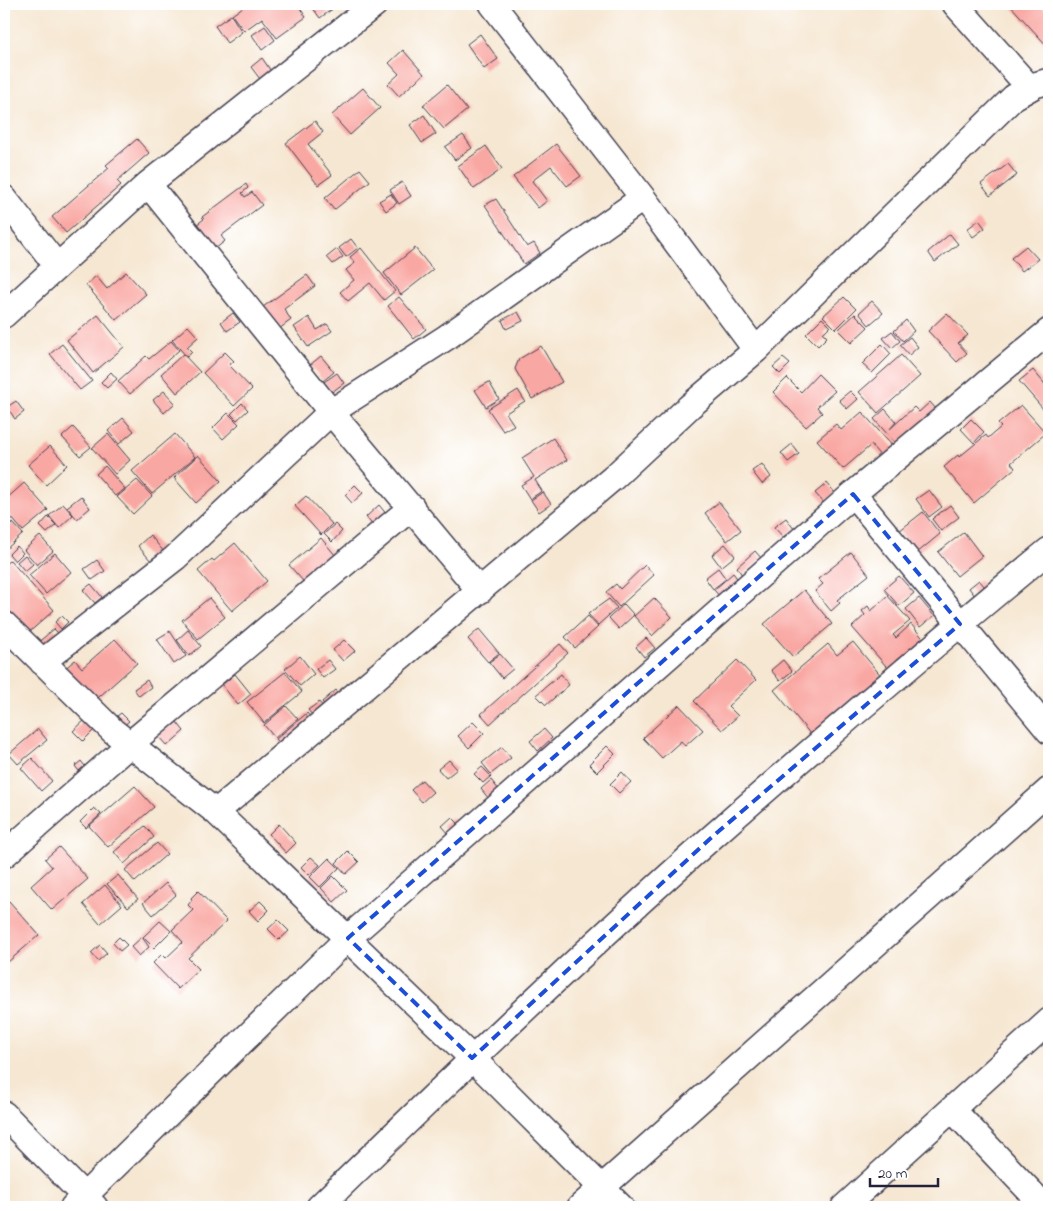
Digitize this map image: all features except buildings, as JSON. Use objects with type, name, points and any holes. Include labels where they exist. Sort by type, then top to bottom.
[{"type":"street","points":[[4,315],[148,184],[375,4]]},
{"type":"street","points":[[492,4],[643,198],[756,350]]},
{"type":"street","points":[[216,812],[612,478],[689,407],[756,350],[1014,97],[1039,84],[955,4]]},
{"type":"street","points":[[148,184],[331,412],[480,591]]},
{"type":"street","points":[[4,198],[58,266]]},
{"type":"street","points":[[42,662],[175,558],[331,412],[447,337],[643,198]]},
{"type":"street","points":[[4,1114],[84,1204],[348,938],[853,494],[1049,331]]},
{"type":"street","points":[[853,494],[1049,731]]},
{"type":"street","points":[[4,855],[130,744],[412,507]]},
{"type":"street","points":[[320,1207],[472,1058],[712,838],[960,624],[1049,550]]},
{"type":"street","points":[[4,626],[113,731],[216,812],[472,1058],[621,1207]]},
{"type":"street","points":[[580,1207],[1049,790]]},
{"type":"street","points":[[844,1207],[1049,1021]]},
{"type":"street","points":[[952,1109],[1045,1207]]},
{"type":"highlighted area","points":[[853,494],[960,624],[712,837],[472,1058],[348,938]]}]
